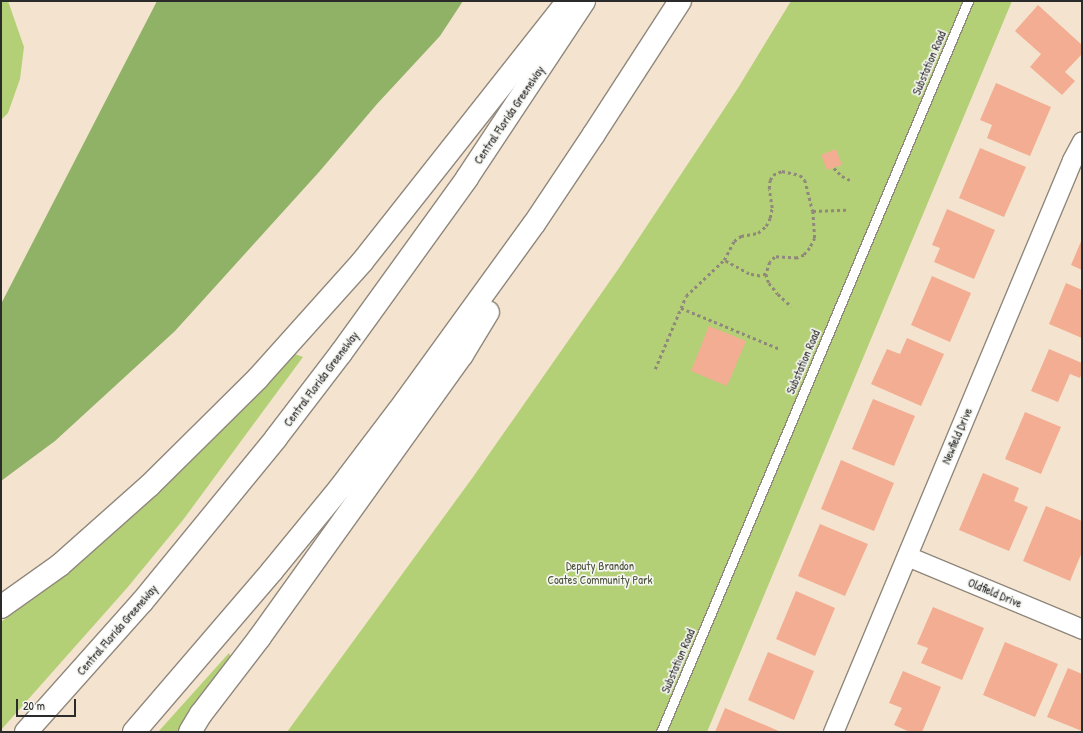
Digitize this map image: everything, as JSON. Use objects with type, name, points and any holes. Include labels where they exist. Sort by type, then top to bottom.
[{"type":"highway","points":[[1,607],[60,565],[150,485],[258,378],[362,262],[568,1]]},
{"type":"highway","name":"Central Florida GreeneWay","points":[[26,732],[142,602],[257,462],[336,359],[467,178],[584,1]]},
{"type":"highway","points":[[134,732],[262,583],[344,482],[470,315],[594,134],[680,1]]},
{"type":"highway","points":[[190,732],[201,714],[260,637],[462,355],[594,134]]},
{"type":"street","name":"Newfield Drive","points":[[833,732],[1072,160],[1082,141]]},
{"type":"street","name":"Oldfield Drive","points":[[907,556],[1082,629]]},
{"type":"lane","name":"Substation Road","points":[[661,732],[968,1]]},
{"type":"path","points":[[834,168],[842,176],[852,181]]},
{"type":"path","points":[[655,369],[686,296],[724,260],[734,241],[741,236],[758,233],[766,226],[770,218],[772,208],[769,189],[770,180],[773,175],[782,171],[800,175],[805,180],[813,211],[814,238],[810,248],[804,255],[796,258],[775,257],[770,262],[766,274],[769,283],[791,306]]},
{"type":"path","points":[[813,211],[846,210]]},
{"type":"path","points":[[724,260],[749,274],[760,276],[766,274]]},
{"type":"path","points":[[681,308],[780,349]]},
{"type":"green space","points":[[1,1],[8,1],[24,47],[20,79],[8,113],[1,120]]},
{"type":"green space","points":[[157,1],[463,1],[440,36],[377,104],[319,172],[175,331],[55,441],[1,481],[1,304]]},
{"type":"green space","name":"Deputy Brandon Coates Community Park","points":[[791,1],[1012,1],[707,732],[287,732],[473,477],[619,268],[738,88]]},
{"type":"green space","points":[[292,353],[303,357],[183,520],[127,588],[1,730],[1,622],[49,585]]},
{"type":"green space","points":[[229,653],[232,659],[179,732],[158,732]]},
{"type":"building","points":[[1038,5],[1082,45],[1082,54],[1065,72],[1075,81],[1062,95],[1030,67],[1041,54],[1015,31]]},
{"type":"building","points":[[996,83],[1051,107],[1030,156],[987,138],[992,125],[980,120]]},
{"type":"building","points":[[980,148],[1026,167],[1004,217],[959,198]]},
{"type":"building","points":[[836,149],[842,165],[827,170],[821,155]]},
{"type":"building","points":[[947,209],[995,230],[974,279],[934,262],[940,248],[932,245]]},
{"type":"building","points":[[1082,239],[1082,270],[1071,265]]},
{"type":"building","points":[[932,276],[971,293],[950,342],[911,325]]},
{"type":"building","points":[[1066,283],[1082,290],[1082,338],[1049,324]]},
{"type":"building","points":[[709,326],[746,341],[727,386],[691,371]]},
{"type":"building","points":[[907,338],[944,354],[921,406],[871,384],[887,349],[900,354]]},
{"type":"building","points":[[1049,349],[1082,363],[1082,373],[1080,378],[1070,374],[1058,402],[1031,391]]},
{"type":"building","points":[[873,399],[915,416],[894,466],[852,449]]},
{"type":"building","points":[[1025,412],[1061,427],[1041,474],[1005,459]]},
{"type":"building","points":[[841,460],[894,483],[874,531],[821,509]]},
{"type":"building","points":[[983,473],[1019,488],[1014,501],[1028,507],[1009,551],[959,530]]},
{"type":"building","points":[[1046,506],[1082,521],[1082,552],[1070,581],[1023,561]]},
{"type":"building","points":[[820,524],[868,544],[845,596],[798,576]]},
{"type":"building","points":[[796,591],[835,608],[815,656],[776,639]]},
{"type":"building","points":[[933,607],[984,628],[962,680],[921,663],[928,648],[917,644]]},
{"type":"building","points":[[1005,642],[1058,664],[1035,717],[983,695]]},
{"type":"building","points":[[768,652],[814,671],[794,720],[748,700]]},
{"type":"building","points":[[1068,668],[1082,674],[1082,731],[1047,717]]},
{"type":"building","points":[[903,671],[941,687],[922,732],[910,732],[894,725],[902,708],[889,703]]},
{"type":"building","points":[[725,708],[781,732],[715,732]]}]
